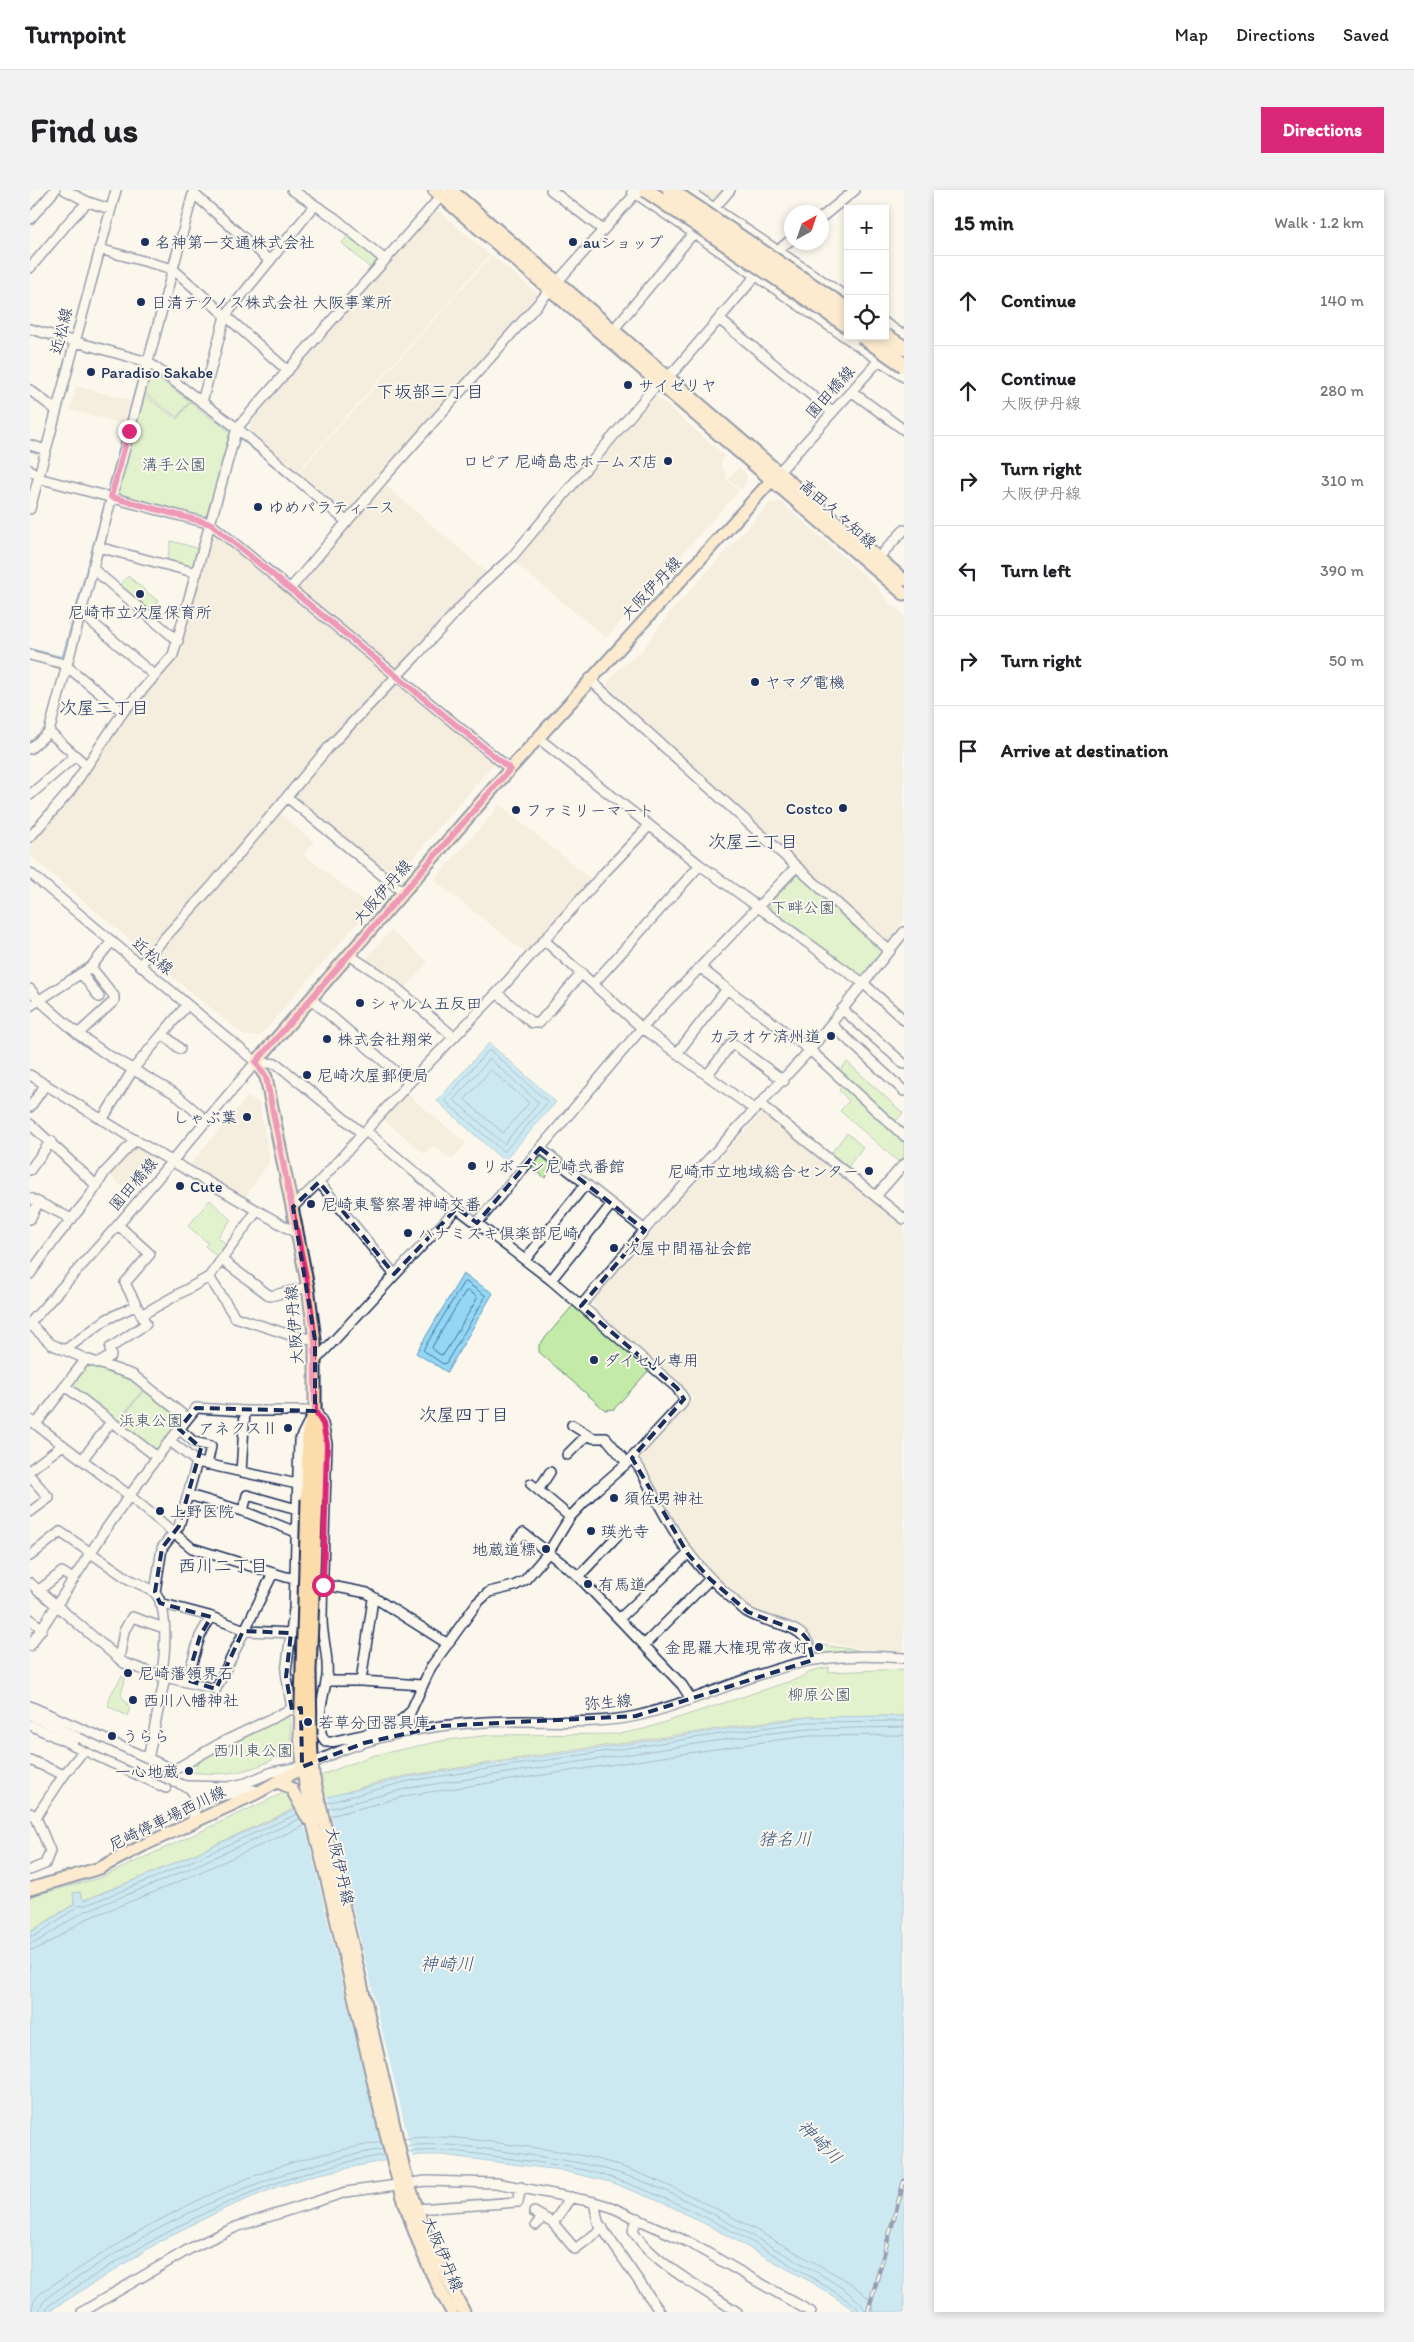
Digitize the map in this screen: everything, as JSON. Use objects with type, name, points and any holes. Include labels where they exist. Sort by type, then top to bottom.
[{"type":"highway","points":[[670,190],[844,307]]},
{"type":"highway","points":[[636,191],[844,323]]},
{"type":"highway","points":[[889,336],[904,338]]},
{"type":"highway","points":[[868,340],[904,364]]},
{"type":"main road","points":[[443,191],[663,380],[755,467],[776,476]]},
{"type":"main road","points":[[555,286],[614,329],[663,380]]},
{"type":"main road","name":"高田久々知線","points":[[776,476],[904,580]]},
{"type":"main road","name":"高田久々知線","points":[[776,476],[904,594]]},
{"type":"main road","name":"大阪伊丹線","points":[[452,2312],[438,2288],[416,2238],[314,1828],[306,1735],[310,1670],[312,1499],[318,1431],[315,1411],[315,1340],[308,1288],[293,1207],[266,1077],[256,1062],[589,679],[776,476]]},
{"type":"main road","name":"大阪伊丹線","points":[[308,1770],[388,2095],[403,2181],[417,2209],[429,2244],[464,2312]]},
{"type":"main road","name":"尼崎停車場西川線","points":[[30,1889],[100,1868],[192,1822],[308,1770]]},
{"type":"main road","points":[[280,1783],[314,1828]]},
{"type":"street","points":[[30,219],[55,190]]},
{"type":"street","points":[[65,190],[88,202],[110,209]]},
{"type":"street","name":"近松線","points":[[30,509],[34,473],[46,450],[116,190]]},
{"type":"street","points":[[292,190],[335,218],[385,260]]},
{"type":"street","points":[[551,190],[603,230]]},
{"type":"street","points":[[687,190],[844,295]]},
{"type":"street","points":[[614,329],[730,190]]},
{"type":"street","points":[[829,211],[855,190]]},
{"type":"street","points":[[30,837],[60,804],[123,712],[173,655],[237,428],[443,191]]},
{"type":"street","points":[[290,589],[636,191],[904,376]]},
{"type":"street","points":[[30,749],[49,732],[194,192],[270,261]]},
{"type":"street","points":[[30,268],[88,202]]},
{"type":"street","points":[[202,402],[225,316],[315,205]]},
{"type":"street","points":[[140,965],[211,887],[328,748],[475,591],[510,558],[663,380],[784,245]]},
{"type":"street","points":[[99,249],[173,269],[288,371]]},
{"type":"street","points":[[80,282],[89,285]]},
{"type":"street","points":[[719,319],[832,412]]},
{"type":"street","points":[[889,327],[904,338]]},
{"type":"street","points":[[30,329],[148,362],[237,428],[347,522]]},
{"type":"street","name":"園田橋線","points":[[776,476],[879,360],[904,338]]},
{"type":"street","points":[[30,390],[56,410]]},
{"type":"street","points":[[851,391],[904,430]]},
{"type":"street","points":[[30,445],[46,450]]},
{"type":"street","points":[[34,473],[111,497],[211,524],[510,769]]},
{"type":"street","points":[[878,558],[904,530]]},
{"type":"street","points":[[98,547],[197,573]]},
{"type":"street","points":[[92,568],[178,641]]},
{"type":"street","points":[[80,612],[155,676]]},
{"type":"street","points":[[30,655],[66,666],[123,712]]},
{"type":"street","points":[[589,679],[890,951]]},
{"type":"street","points":[[49,732],[87,766]]},
{"type":"street","points":[[538,738],[700,865],[863,983],[904,1020]]},
{"type":"street","points":[[30,795],[76,756]]},
{"type":"street","points":[[287,797],[404,893]]},
{"type":"street","points":[[293,1207],[365,1133],[409,1083],[497,993],[649,826]]},
{"type":"street","points":[[594,983],[700,865]]},
{"type":"street","points":[[477,1223],[642,1028],[796,868]]},
{"type":"street","name":"近松線","points":[[30,874],[256,1062]]},
{"type":"street","points":[[581,1306],[645,1230],[810,1050],[904,932]]},
{"type":"street","points":[[544,940],[642,1028],[758,1108],[904,1219]]},
{"type":"street","points":[[30,1006],[91,967],[112,941]]},
{"type":"street","points":[[349,955],[386,979],[454,1037]]},
{"type":"street","points":[[78,1034],[114,1001],[114,996],[91,967]]},
{"type":"street","points":[[701,968],[810,1050],[904,1136]]},
{"type":"street","points":[[81,973],[99,997]]},
{"type":"street","points":[[497,993],[532,1023],[539,1023],[582,973]]},
{"type":"street","points":[[30,988],[39,1000],[78,1034],[106,1054],[134,1068],[174,1093],[207,1121]]},
{"type":"street","points":[[678,1052],[727,989]]},
{"type":"street","points":[[311,999],[409,1083]]},
{"type":"street","points":[[102,1120],[134,1068],[187,1004]]},
{"type":"street","points":[[842,1009],[904,1064]]},
{"type":"street","points":[[831,1024],[904,1090]]},
{"type":"street","points":[[163,1034],[182,1048],[172,1056]]},
{"type":"street","points":[[708,1074],[732,1043],[784,1080]]},
{"type":"street","points":[[256,1062],[277,1064],[365,1133],[457,1208],[551,1280],[677,1388],[684,1399],[682,1404],[630,1461],[595,1490],[570,1517],[548,1553],[523,1582],[489,1592],[477,1603],[435,1660],[422,1684],[410,1712],[408,1732]]},
{"type":"street","name":"園田橋線","points":[[31,1319],[118,1225],[256,1062]]},
{"type":"street","points":[[30,1075],[256,1212],[298,1234]]},
{"type":"street","points":[[30,1107],[46,1084]]},
{"type":"street","points":[[30,1124],[51,1141],[98,1186]]},
{"type":"street","points":[[30,1274],[98,1186],[105,1172],[135,1140]]},
{"type":"street","points":[[30,1170],[51,1141]]},
{"type":"street","points":[[540,1148],[645,1230]]},
{"type":"street","points":[[876,1196],[904,1164]]},
{"type":"street","points":[[319,1182],[394,1274]]},
{"type":"street","points":[[525,1260],[585,1185]]},
{"type":"street","points":[[30,1219],[34,1200],[72,1219]]},
{"type":"street","points":[[551,1280],[611,1205]]},
{"type":"street","points":[[315,1360],[457,1208]]},
{"type":"street","points":[[143,1314],[209,1277],[256,1212]]},
{"type":"street","points":[[100,1363],[110,1356],[110,1348],[146,1324],[143,1314],[136,1306],[125,1283],[150,1254],[118,1225]]},
{"type":"street","points":[[222,1260],[270,1296],[308,1288]]},
{"type":"street","points":[[209,1277],[235,1317],[290,1335],[315,1340]]},
{"type":"street","points":[[65,1350],[107,1319],[136,1306]]},
{"type":"street","points":[[31,1319],[51,1344],[86,1359],[133,1375],[187,1418]]},
{"type":"street","points":[[86,1359],[66,1386],[33,1422],[130,1496],[192,1548],[295,1579],[367,1593],[448,1644]]},
{"type":"street","points":[[66,1386],[157,1457]]},
{"type":"street","points":[[30,1646],[91,1552],[157,1457],[196,1408],[244,1411],[315,1411]]},
{"type":"street","points":[[241,1472],[244,1411]]},
{"type":"street","points":[[292,1710],[286,1677],[287,1654],[294,1609],[299,1441],[315,1411]]},
{"type":"street","points":[[315,1411],[323,1424],[326,1436],[322,1622],[327,1657],[326,1681],[319,1720],[323,1739],[329,1742],[394,1725],[410,1712]]},
{"type":"street","points":[[82,1460],[110,1422]]},
{"type":"street","points":[[572,1425],[593,1438],[606,1438],[640,1469],[688,1554],[710,1579],[748,1612],[801,1632],[808,1640],[813,1660]]},
{"type":"street","points":[[179,1429],[194,1442],[211,1446],[207,1464]]},
{"type":"street","points":[[567,1455],[587,1435]]},
{"type":"street","points":[[170,1441],[197,1462],[298,1484]]},
{"type":"street","points":[[30,1470],[63,1445]]},
{"type":"street","points":[[148,1759],[165,1655],[164,1628],[160,1603],[155,1592],[162,1548],[179,1526],[197,1462]]},
{"type":"street","points":[[539,1490],[550,1472]]},
{"type":"street","points":[[30,1476],[49,1498],[30,1511]]},
{"type":"street","points":[[531,1484],[570,1517]]},
{"type":"street","points":[[189,1494],[243,1511],[296,1532]]},
{"type":"street","points":[[243,1511],[247,1495],[297,1509]]},
{"type":"street","points":[[30,1556],[60,1532],[129,1579],[155,1592]]},
{"type":"street","points":[[522,1534],[578,1577],[682,1685],[691,1699]]},
{"type":"street","points":[[578,1577],[617,1536]]},
{"type":"street","points":[[620,1619],[688,1554]]},
{"type":"street","points":[[38,1591],[62,1572],[73,1579]]},
{"type":"street","points":[[30,1583],[124,1663],[163,1676],[216,1688],[273,1573]]},
{"type":"street","points":[[644,1645],[710,1579]]},
{"type":"street","points":[[361,1681],[374,1598]]},
{"type":"street","points":[[160,1603],[210,1617],[244,1630],[291,1633]]},
{"type":"street","points":[[119,1659],[124,1631],[132,1617],[164,1628]]},
{"type":"street","points":[[186,1680],[200,1636],[210,1617]]},
{"type":"street","points":[[30,1619],[42,1629]]},
{"type":"street","name":"弥生線","points":[[187,1786],[228,1787],[246,1783],[272,1772],[308,1770],[364,1743],[440,1726],[478,1722],[604,1720],[636,1716],[792,1664],[840,1656],[904,1658]]},
{"type":"street","points":[[326,1681],[422,1684]]},
{"type":"street","points":[[30,1706],[174,1770]]},
{"type":"street","points":[[30,1725],[166,1788],[174,1770],[232,1737],[292,1710],[321,1709]]},
{"type":"street","points":[[30,1715],[175,1782],[212,1797],[250,1792],[280,1783]]},
{"type":"street","points":[[30,1870],[45,1864],[50,1851],[33,1815],[84,1750]]},
{"type":"street","points":[[30,1760],[64,1775]]},
{"type":"street","points":[[187,1786],[194,1793],[196,1801],[192,1822]]},
{"type":"street","points":[[82,2312],[191,2248],[236,2227],[346,2192],[403,2181],[496,2183],[594,2202],[638,2218],[690,2242],[811,2312]]},
{"type":"street","points":[[417,2209],[518,2202],[521,2187]]},
{"type":"street","points":[[552,2223],[571,2197]]},
{"type":"street","points":[[594,2202],[598,2222],[660,2312]]},
{"type":"street","points":[[534,2212],[552,2223],[575,2248],[603,2228]]},
{"type":"street","points":[[536,2225],[543,2218]]},
{"type":"street","points":[[638,2218],[633,2230],[641,2244],[658,2258],[737,2312]]},
{"type":"highlighted area","points":[[540,1148],[645,1230],[581,1306],[677,1388],[684,1399],[632,1458],[688,1554],[710,1579],[748,1612],[801,1632],[808,1640],[813,1660],[636,1716],[440,1726],[364,1743],[302,1767],[301,1708],[292,1710],[286,1677],[291,1633],[243,1631],[216,1689],[187,1680],[200,1636],[211,1617],[160,1603],[155,1592],[162,1548],[179,1526],[201,1448],[179,1429],[196,1408],[315,1411],[315,1340],[293,1207],[319,1182],[394,1274],[457,1208],[477,1223]]},
{"type":"shaded area","points":[[696,190],[725,190],[718,199],[712,201]]},
{"type":"shaded area","points":[[439,211],[490,255],[297,472],[250,430],[250,423],[434,212]]},
{"type":"shaded area","points":[[492,255],[540,296],[350,510],[344,511],[299,472]]},
{"type":"shaded area","points":[[76,386],[130,400],[124,424],[70,410]]},
{"type":"shaded area","points":[[656,396],[725,456],[721,460],[721,466],[725,471],[727,480],[739,491],[606,638],[515,563]]},
{"type":"shaded area","points":[[739,467],[746,473],[746,483],[741,490],[728,479]]},
{"type":"shaded area","points":[[384,484],[488,573],[401,667],[395,670],[297,588]]},
{"type":"shaded area","points":[[781,502],[873,583],[890,603],[904,615],[904,920],[889,940],[884,940],[608,687],[608,682],[621,667],[639,654],[673,609],[770,503]]},
{"type":"shaded area","points":[[217,534],[388,674],[388,679],[317,755],[149,951],[142,950],[30,856],[30,845],[57,814],[125,716],[179,653],[212,537]]},
{"type":"shaded area","points":[[399,682],[492,762],[492,766],[393,881],[295,800],[295,793],[393,683]]},
{"type":"shaded area","points":[[500,805],[592,880],[526,953],[434,880]]},
{"type":"shaded area","points":[[280,814],[314,842],[304,855],[371,907],[260,1036],[245,1036],[155,963],[155,956]]},
{"type":"shaded area","points":[[391,930],[428,962],[404,990],[363,962]]},
{"type":"shaded area","points":[[407,1094],[466,1143],[452,1160],[433,1145],[425,1154],[384,1120]]},
{"type":"shaded area","points":[[247,1097],[259,1102],[270,1161],[243,1200],[192,1168],[191,1163]]},
{"type":"shaded area","points":[[762,1114],[767,1114],[904,1224],[904,1652],[863,1649],[813,1640],[801,1627],[747,1607],[709,1573],[691,1551],[637,1457],[694,1398],[594,1312],[593,1300],[692,1186]]},
{"type":"shaded area","points":[[135,1145],[151,1155],[151,1160],[126,1190],[107,1173]]},
{"type":"green space","points":[[349,234],[376,257],[377,260],[370,268],[342,243]]},
{"type":"green space","points":[[149,372],[190,401],[177,417],[143,392]]},
{"type":"green space","name":"溝手公園","points":[[142,394],[177,419],[190,402],[230,432],[208,514],[202,517],[122,495],[116,489]]},
{"type":"green space","points":[[171,541],[197,548],[193,565],[190,567],[167,561]]},
{"type":"green space","points":[[128,576],[158,601],[150,610],[120,585]]},
{"type":"green space","name":"下畔公園","points":[[799,875],[881,952],[881,955],[863,975],[860,975],[770,908],[769,905]]},
{"type":"green space","points":[[847,1062],[903,1113],[890,1127],[904,1140],[904,1160],[901,1164],[840,1111],[849,1101],[839,1090],[847,1080],[839,1072]]},
{"type":"green space","points":[[847,1133],[863,1147],[848,1167],[831,1153]]},
{"type":"green space","points":[[545,1156],[556,1164],[545,1178],[530,1166],[539,1157]]},
{"type":"green space","points":[[210,1200],[231,1220],[218,1237],[228,1246],[219,1258],[205,1246],[208,1243],[188,1226]]},
{"type":"green space","name":"ダイセル専用","points":[[575,1303],[650,1369],[614,1409],[605,1410],[539,1352],[539,1345]]},
{"type":"green space","points":[[86,1363],[131,1378],[144,1388],[117,1423],[71,1387],[70,1384]]},
{"type":"green space","name":"浜東公園","points":[[145,1389],[182,1417],[155,1451],[118,1423]]},
{"type":"green space","points":[[821,1645],[858,1650],[858,1652],[819,1654],[816,1650],[821,1648]]},
{"type":"green space","name":"柳原公園","points":[[829,1667],[829,1672],[904,1669],[904,1716],[808,1717],[779,1720],[406,1776],[369,1785],[294,1809],[152,1873],[83,1900],[80,1892],[73,1893],[74,1904],[30,1932],[30,1896],[100,1878],[329,1772],[371,1756],[446,1740],[492,1735],[619,1734],[644,1729],[797,1679],[814,1670]]},
{"type":"green space","points":[[122,1676],[125,1679],[121,1695],[130,1708],[127,1716],[108,1706],[111,1694]]},
{"type":"green space","name":"西川東公園","points":[[285,1714],[290,1715],[291,1744],[287,1753],[261,1765],[239,1772],[216,1774],[187,1772],[186,1767]]},
{"type":"water","points":[[489,1043],[556,1102],[504,1161],[437,1101]]},
{"type":"water","points":[[463,1274],[493,1293],[447,1372],[416,1353]]},
{"type":"water","name":"神崎川","points":[[904,1716],[904,2312],[857,2312],[813,2283],[713,2228],[666,2204],[610,2182],[560,2170],[442,2155],[421,2155],[315,2175],[277,2187],[226,2208],[167,2237],[48,2312],[30,2312],[30,1933],[75,1904],[73,1894],[79,1892],[84,1901],[327,1797],[407,1777],[808,1717]]},
{"type":"pier","points":[[327,1795],[413,2159],[385,2163],[307,1833],[295,1807]]},
{"type":"waterway","points":[[169,265],[180,227]]},
{"type":"waterway","points":[[109,488],[168,270]]},
{"type":"waterway","points":[[153,371],[234,432]]},
{"type":"waterway","points":[[238,436],[293,482]]},
{"type":"waterway","points":[[30,649],[60,657],[63,656],[105,504]]},
{"type":"railway","points":[[868,2312],[904,2181]]},
{"type":"place","name":"名神第一交通株式会社","points":[[145,242]]},
{"type":"place","name":"auショップ","points":[[573,242]]},
{"type":"place","name":"日清テクノス株式会社 大阪事業所","points":[[141,302]]},
{"type":"place","name":"Paradiso Sakabe","points":[[91,372]]},
{"type":"place","name":"サイゼリヤ","points":[[628,385]]},
{"type":"place","name":"ロピア 尼崎島忠ホームズ店","points":[[668,461]]},
{"type":"place","name":"ゆめパラティース","points":[[258,507]]},
{"type":"place","name":"尼崎市立次屋保育所","points":[[140,594]]},
{"type":"place","name":"ヤマダ電機","points":[[755,682]]},
{"type":"place","name":"Costco","points":[[843,808]]},
{"type":"place","name":"ファミリーマート","points":[[516,810]]},
{"type":"place","name":"シャルム五反田","points":[[360,1003]]},
{"type":"place","name":"カラオケ済州道","points":[[831,1036]]},
{"type":"place","name":"株式会社翔栄","points":[[327,1039]]},
{"type":"place","name":"尼崎次屋郵便局","points":[[307,1075]]},
{"type":"place","name":"しゃぶ葉","points":[[247,1117]]},
{"type":"place","name":"リボーン尼崎弐番館","points":[[472,1166]]},
{"type":"place","name":"尼崎市立地域総合センター","points":[[869,1171]]},
{"type":"place","name":"Cute","points":[[180,1186]]},
{"type":"place","name":"尼崎東警察署神崎交番","points":[[311,1204]]},
{"type":"place","name":"ハナミズキ倶楽部尼崎","points":[[408,1233]]},
{"type":"place","name":"次屋中間福祉会館","points":[[614,1248]]},
{"type":"place","name":"ダイセル専用","points":[[594,1360]]},
{"type":"place","name":"アネクスⅡ","points":[[288,1428]]},
{"type":"place","name":"須佐男神社","points":[[614,1498]]},
{"type":"place","name":"上野医院","points":[[160,1511]]},
{"type":"place","name":"瑛光寺","points":[[591,1531]]},
{"type":"place","name":"地蔵道標","points":[[546,1549]]},
{"type":"place","name":"有馬道","points":[[588,1584]]},
{"type":"place","name":"金毘羅大権現常夜灯","points":[[819,1647]]},
{"type":"place","name":"尼崎藩領界石","points":[[128,1673]]},
{"type":"place","name":"西川八幡神社","points":[[133,1700]]},
{"type":"place","name":"若草分団器具庫","points":[[308,1722]]},
{"type":"place","name":"うらら","points":[[112,1736]]},
{"type":"place","name":"一心地蔵","points":[[189,1771]]},
{"type":"district","name":"下坂部三丁目","points":[[430,392]]},
{"type":"district","name":"次屋二丁目","points":[[104,708]]},
{"type":"district","name":"次屋三丁目","points":[[753,842]]},
{"type":"district","name":"次屋四丁目","points":[[464,1415]]},
{"type":"district","name":"西川二丁目","points":[[223,1566]]},
{"type":"route","points":[[129,431],[111,497],[211,524],[510,769],[256,1062],[266,1077],[279,1138],[308,1288],[315,1340],[315,1411],[323,1424],[327,1444],[323,1585]]},
{"type":"water label","name":"猪名川","points":[[785,1839]]}]
